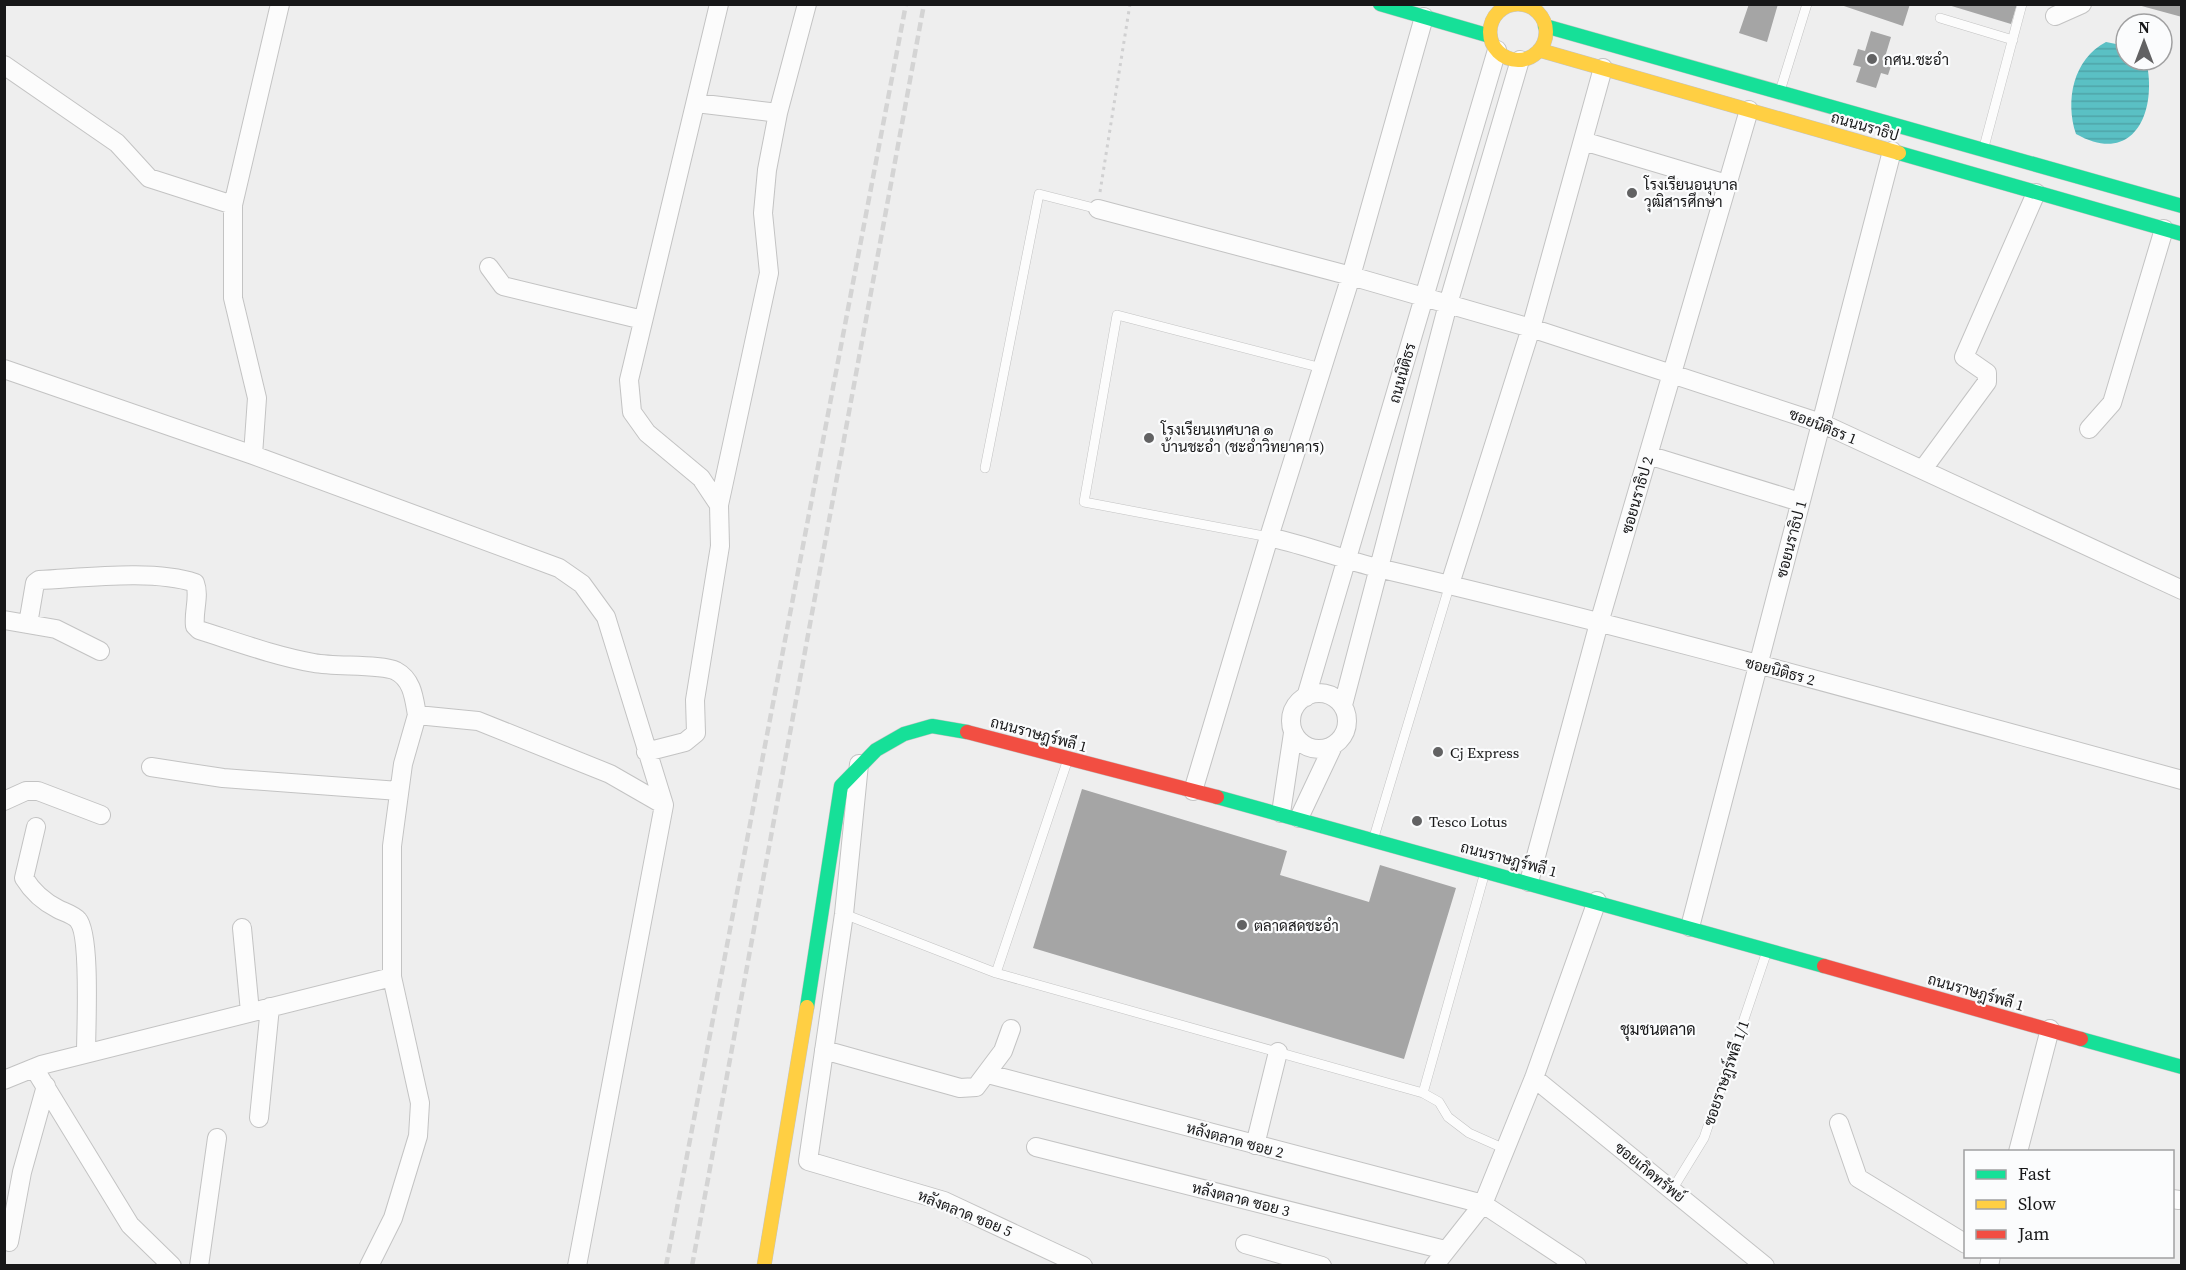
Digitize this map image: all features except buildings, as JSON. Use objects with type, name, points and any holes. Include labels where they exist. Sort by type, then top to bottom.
[{"type":"street","points":[[254,455],[257,398],[233,298],[233,205],[280,4]]},
{"type":"street","points":[[719,4],[629,380],[632,412],[647,433],[702,478],[719,505]]},
{"type":"street","points":[[646,752],[685,742],[696,733],[695,700],[720,546],[719,505],[770,273],[763,213],[766,170],[807,4]]},
{"type":"street","points":[[1380,4],[1424,17],[1493,43],[1508,58],[1520,60],[1527,59],[1539,50],[1545,39],[1545,26],[1538,13],[1526,5],[1513,5],[1501,11],[1492,21],[1493,43]]},
{"type":"street","points":[[1480,4],[1501,11]]},
{"type":"street","points":[[2055,16],[2082,4]]},
{"type":"street","points":[[1193,791],[1269,537],[1351,276],[1424,17]]},
{"type":"street","name":"ถนนนราธิป","points":[[1545,26],[2181,207]]},
{"type":"street","name":"ถนนนิติธร","points":[[1306,697],[1424,297],[1493,43]]},
{"type":"street","name":"ถนนนราธิป","points":[[1539,50],[2173,232]]},
{"type":"street","name":"ถนนนิติธร","points":[[1343,705],[1377,568],[1448,304],[1520,60]]},
{"type":"street","points":[[4,65],[117,143],[149,178],[233,205]]},
{"type":"street","points":[[1450,584],[1531,328],[1603,68]]},
{"type":"street","points":[[1773,117],[1780,93]]},
{"type":"street","points":[[696,103],[778,114]]},
{"type":"street","name":"ซอยนราธิป 2","points":[[1529,882],[1599,623],[1749,110]]},
{"type":"street","points":[[1935,164],[1942,139]]},
{"type":"street","points":[[1583,141],[1727,184]]},
{"type":"street","name":"ซอยนราธิป 1","points":[[1690,927],[1892,151]]},
{"type":"street","points":[[1923,469],[1987,382],[1986,373],[1964,357],[2036,193]]},
{"type":"street","name":"ซอยนิติธร 1","points":[[1098,209],[1351,276],[1531,328],[1821,423],[2181,590]]},
{"type":"street","points":[[2089,429],[2112,403],[2173,232]]},
{"type":"street","points":[[489,267],[503,286],[643,320]]},
{"type":"street","points":[[4,369],[254,455],[559,568],[582,584],[606,617],[664,805],[577,1266]]},
{"type":"street","points":[[1648,455],[1800,502]]},
{"type":"street","name":"ซอยนิติธร 2","points":[[1269,537],[1377,568],[1450,584],[1758,665],[2181,780]]},
{"type":"street","points":[[28,624],[32,594],[35,583],[39,580],[135,576],[183,579],[195,583],[197,588],[193,618],[199,630],[273,654],[314,663],[341,668],[378,667],[396,671],[413,690],[417,715],[409,737],[392,846],[392,977],[420,1103],[418,1136],[393,1218],[369,1266]]},
{"type":"street","points":[[4,620],[56,629],[100,651]]},
{"type":"street","points":[[1281,813],[1293,732],[1292,714],[1295,706],[1306,697],[1319,693],[1328,694],[1343,705],[1347,723],[1340,740],[1333,746],[1324,749],[1305,746],[1293,732]]},
{"type":"street","points":[[417,715],[478,721],[610,774],[664,805]]},
{"type":"street","name":"ถนนราษฎร์พลี 1","points":[[764,1266],[841,786],[859,764],[876,750],[904,734],[932,726],[959,730],[1281,813],[2181,1067]]},
{"type":"street","points":[[1299,818],[1333,746]]},
{"type":"street","points":[[859,764],[844,914],[824,1050],[960,1088],[976,1087],[988,1074],[1003,1051],[1011,1029]]},
{"type":"street","points":[[151,767],[223,778],[399,791]]},
{"type":"street","points":[[4,801],[26,791],[38,791],[101,815]]},
{"type":"street","points":[[36,827],[24,878],[30,888],[51,905],[77,919],[82,927],[86,948],[86,1053]]},
{"type":"street","points":[[1434,1266],[1483,1204],[1534,1078],[1597,901]]},
{"type":"street","points":[[242,928],[250,1012]]},
{"type":"street","points":[[5,1078],[86,1053],[392,977]]},
{"type":"street","points":[[259,1118],[270,1007]]},
{"type":"street","points":[[2019,1150],[2049,1029]]},
{"type":"street","name":"หลังตลาด ซอย 5","points":[[824,1050],[808,1161],[944,1201],[1083,1266]]},
{"type":"street","points":[[1255,1145],[1278,1052]]},
{"type":"street","points":[[34,1068],[130,1225],[172,1266]]},
{"type":"street","name":"หลังตลาด ซอย 2","points":[[988,1074],[1483,1204],[1577,1266]]},
{"type":"street","name":"ซอยเกิดทรัพย์","points":[[1534,1078],[1765,1266]]},
{"type":"street","points":[[9,1242],[22,1172],[46,1086]]},
{"type":"street","points":[[1839,1123],[1858,1178],[1964,1243]]},
{"type":"street","points":[[199,1266],[217,1138]]},
{"type":"street","name":"หลังตลาด ซอย 3","points":[[1036,1147],[1446,1251]]},
{"type":"street","points":[[1245,1244],[1322,1266]]},
{"type":"lane","points":[[1780,93],[1807,4]]},
{"type":"lane","points":[[1984,150],[2022,4]]},
{"type":"lane","points":[[1940,18],[2013,40]]},
{"type":"lane","points":[[985,468],[1039,194],[1098,209]]},
{"type":"lane","points":[[1269,537],[1084,502],[1117,315],[1322,368]]},
{"type":"lane","points":[[1373,839],[1450,584]]},
{"type":"lane","points":[[996,973],[1068,759]]},
{"type":"lane","points":[[1423,1093],[1486,870]]},
{"type":"lane","points":[[844,914],[996,973],[1423,1093],[1439,1102],[1448,1117],[1469,1133],[1505,1149]]},
{"type":"lane","name":"ซอยราษฎร์พลี 1/1","points":[[1672,1190],[1704,1138],[1767,950]]},
{"type":"path","points":[[1098,209],[1130,4]]},
{"type":"water","points":[[2106,42],[2114,44],[2114,72],[2148,72],[2148,97],[2145,114],[2138,128],[2127,138],[2114,143],[2096,142],[2076,134],[2073,121],[2071,108],[2074,82],[2086,59]]},
{"type":"railway","points":[[666,1266],[906,4]]},
{"type":"railway","points":[[692,1266],[924,4]]},
{"type":"traffic: fast","points":[[1380,4],[1490,36]]},
{"type":"traffic: fast","points":[[1545,26],[2182,206]]},
{"type":"traffic: fast","points":[[1899,153],[2182,234]]},
{"type":"traffic: fast","points":[[807,1007],[841,786],[876,750],[904,734],[932,726],[967,732]]},
{"type":"traffic: fast","points":[[1217,797],[1824,966]]},
{"type":"traffic: fast","points":[[2081,1039],[2182,1067]]},
{"type":"traffic: slow","points":[[1518,4],[1529,6],[1538,12],[1544,21],[1546,32],[1544,43],[1538,52],[1529,58],[1518,60],[1507,58],[1498,52],[1492,43],[1490,32],[1492,21],[1498,12],[1507,6],[1518,4]]},
{"type":"traffic: slow","points":[[1539,50],[1899,153]]},
{"type":"traffic: slow","points":[[764,1266],[807,1007]]},
{"type":"traffic: jam","points":[[967,732],[1217,797]]},
{"type":"traffic: jam","points":[[1824,966],[2081,1039]]},
{"type":"place","name":"กศน.ชะอำ","points":[[1872,59]]},
{"type":"place","name":"โรงเรียนอนุบาล วุฒิสารศึกษา","points":[[1632,193]]},
{"type":"place","name":"โรงเรียนเทศบาล ๑ บ้านชะอำ (ชะอำวิทยาคาร)","points":[[1149,438]]},
{"type":"place","name":"Cj Express","points":[[1438,752]]},
{"type":"place","name":"Tesco Lotus","points":[[1417,821]]},
{"type":"place","name":"ตลาดสดชะอำ","points":[[1242,925]]},
{"type":"district","name":"ชุมชนตลาด","points":[[1658,1029]]}]
